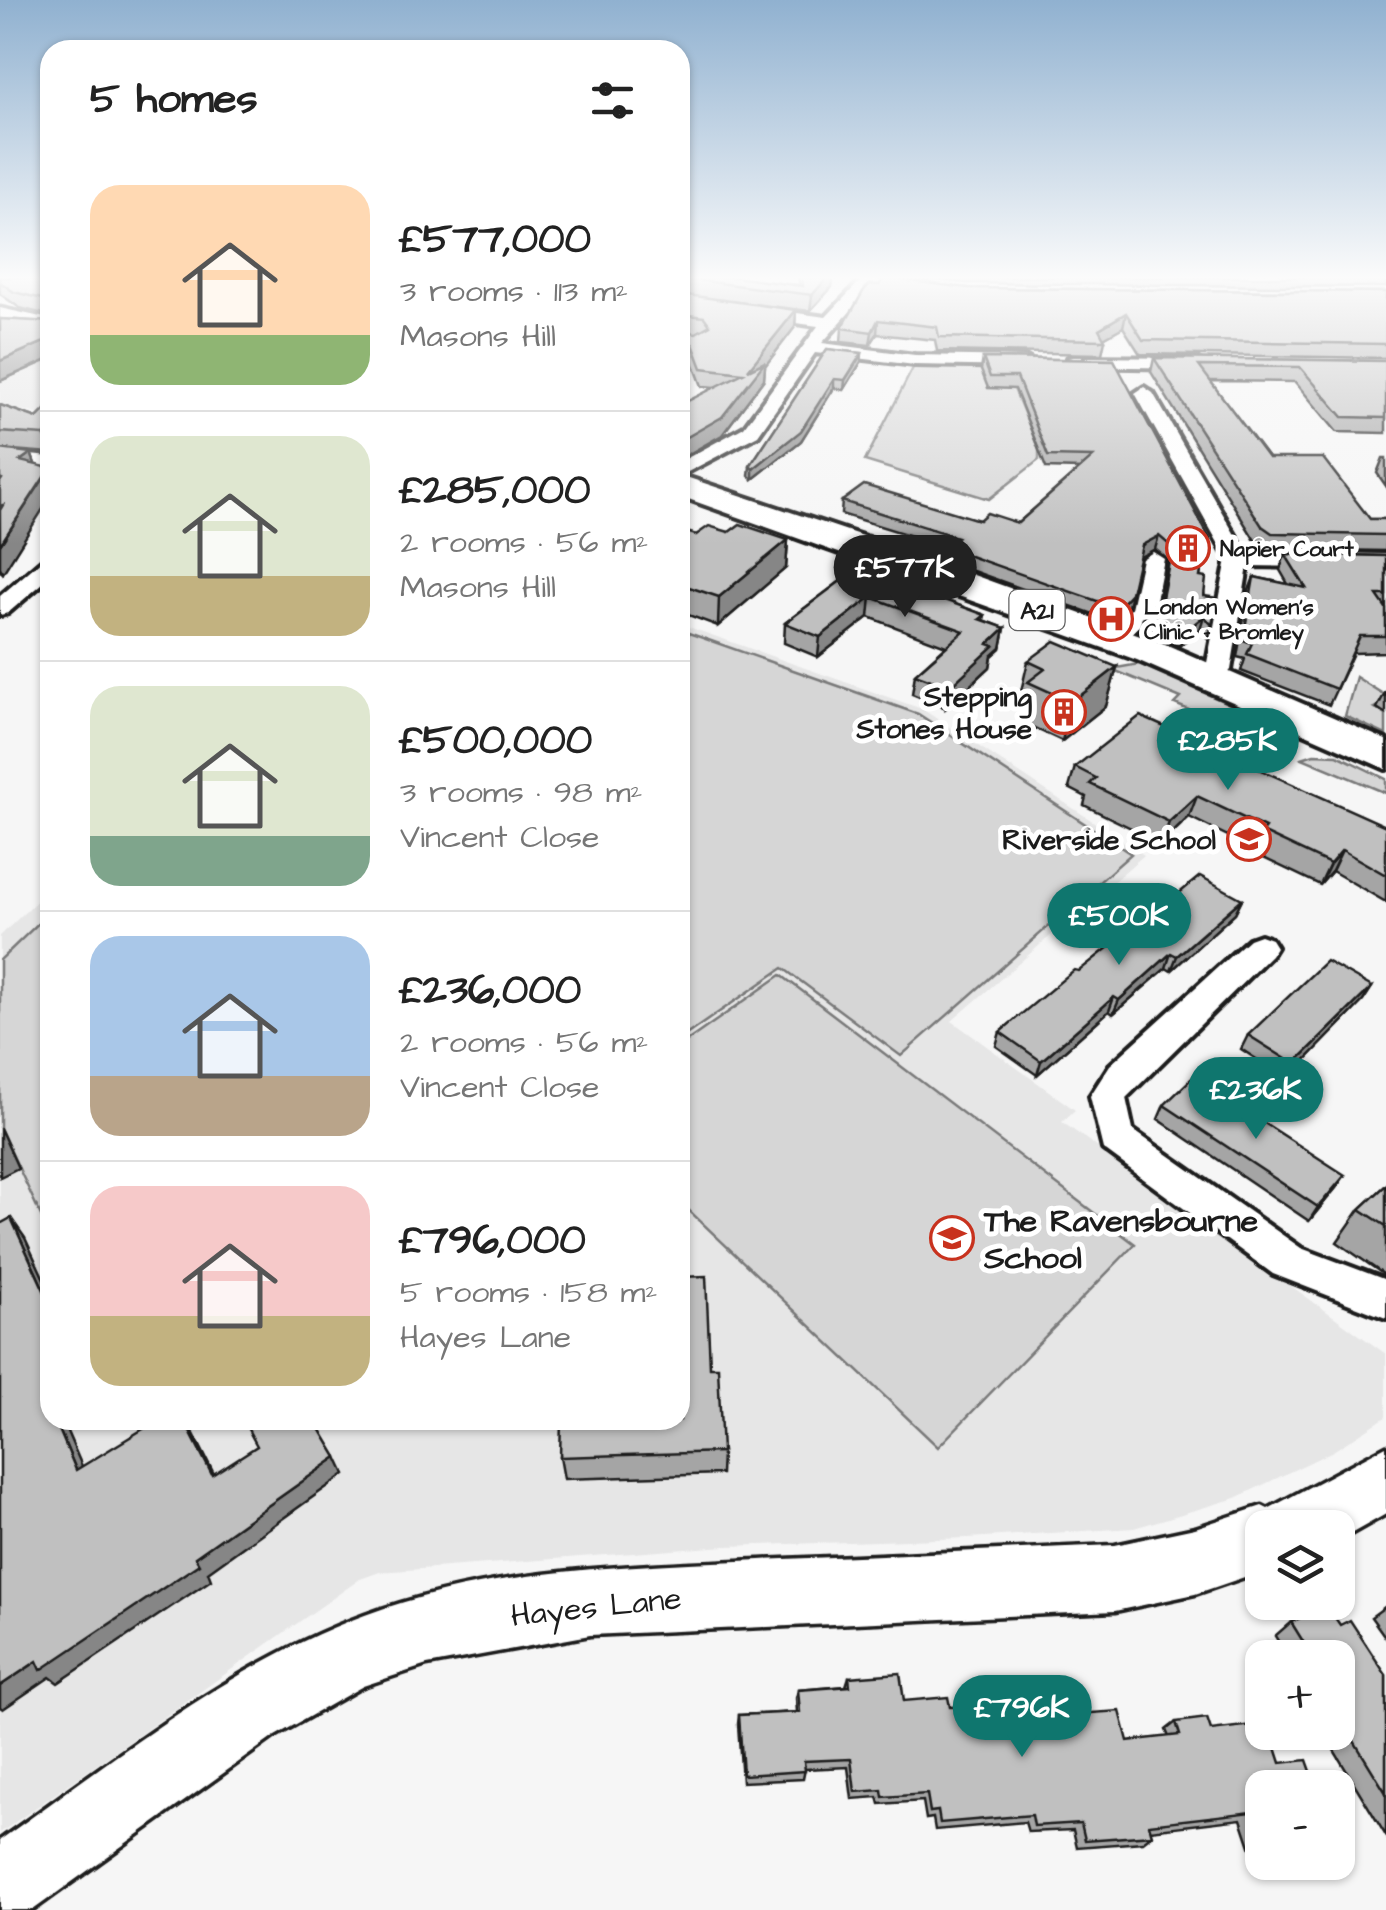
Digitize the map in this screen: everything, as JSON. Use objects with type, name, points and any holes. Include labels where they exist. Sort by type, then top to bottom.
[{"type":"main road","name":"A21","points":[[690,489],[895,558],[1114,639],[1386,756]]},
{"type":"main road","points":[[1333,1510],[1386,1478]]},
{"type":"main road","name":"Hayes Lane","points":[[0,1887],[232,1722],[338,1660],[402,1639],[530,1608],[590,1601],[1115,1578],[1195,1561],[1245,1545]]},
{"type":"street","points":[[690,464],[752,430],[797,366]]},
{"type":"street","points":[[1144,393],[1238,558],[1218,670],[1211,678]]},
{"type":"street","points":[[0,458],[40,462]]},
{"type":"street","points":[[1114,639],[1142,610],[1153,558]]},
{"type":"street","points":[[1238,558],[1386,560]]},
{"type":"street","points":[[0,608],[40,574]]},
{"type":"street","points":[[1260,947],[1122,1074],[1108,1096],[1116,1138],[1287,1261],[1386,1299]]},
{"type":"shaded area","points":[[0,366],[40,366],[40,415],[0,405]]},
{"type":"shaded area","points":[[914,366],[1005,367],[1039,450],[1039,460],[989,499],[865,461]]},
{"type":"shaded area","name":"The Ravensbourne School","points":[[690,628],[922,709],[1144,855],[952,1021],[1075,1110],[1062,1122],[1386,1354],[1386,1417],[1333,1451],[1236,1498],[1134,1528],[726,1546],[380,1572],[360,1579],[0,1833],[0,936],[40,898],[40,1430],[690,1430]]},
{"type":"shaded area","points":[[690,634],[918,714],[1131,854],[901,1056],[783,968],[690,1032]]},
{"type":"shaded area","points":[[1139,664],[1273,723],[1255,739],[1175,704],[1181,698],[1111,669]]},
{"type":"shaded area","points":[[1356,677],[1386,696],[1386,703],[1375,708],[1386,715],[1386,735],[1345,716]]},
{"type":"shaded area","points":[[1337,755],[1386,779],[1386,793],[1302,758]]},
{"type":"shaded area","points":[[40,922],[40,1214],[0,1128],[0,960]]},
{"type":"shaded area","points":[[781,975],[1135,1244],[938,1447],[690,1211],[690,1039]]},
{"type":"building","points":[[751,366],[748,370],[762,366],[722,417],[690,435],[690,400],[743,373],[702,368]]},
{"type":"building","points":[[816,366],[854,366],[845,380],[834,379],[801,431],[753,469],[750,466]]},
{"type":"building","points":[[986,366],[1117,366],[1210,539],[1205,546],[1200,577],[1206,578],[1204,596],[1218,598],[1212,625],[1204,616],[1183,633],[1143,618],[1162,598],[1172,547],[1159,536],[1142,545],[1131,593],[1117,608],[944,547],[957,537],[842,501],[864,485],[979,520],[987,513],[1018,523],[1093,457],[1048,456],[1017,377],[990,377]]},
{"type":"building","points":[[1159,366],[1199,366],[1268,458],[1323,458],[1370,519],[1386,519],[1386,535],[1272,533],[1262,526]]},
{"type":"building","points":[[1212,366],[1386,366],[1386,418],[1343,417],[1300,367]]},
{"type":"building","points":[[0,405],[37,418],[40,415],[40,435],[0,432]]},
{"type":"building","points":[[0,449],[31,453],[20,461],[40,466],[40,483],[0,545],[3,505],[0,506]]},
{"type":"building","points":[[740,524],[788,540],[719,597],[690,587],[690,533],[696,535],[709,526],[729,532]]},
{"type":"building","points":[[1285,554],[1386,556],[1386,595],[1377,595],[1386,608],[1386,636],[1360,636],[1336,689],[1247,654],[1252,643],[1243,640],[1254,577],[1306,588]]},
{"type":"building","points":[[858,568],[985,615],[980,619],[1005,628],[988,644],[994,646],[950,687],[915,674],[964,631],[871,597],[820,637],[785,623]]},
{"type":"building","points":[[1055,641],[1117,667],[1072,702],[1028,682],[1045,669],[1028,661]]},
{"type":"building","points":[[1140,716],[1386,826],[1386,875],[1342,850],[1330,864],[1197,796],[1169,822],[1090,784],[1096,778],[1075,767]]},
{"type":"building","points":[[1200,876],[1242,899],[1177,956],[1171,953],[1119,1000],[1114,997],[1041,1061],[1000,1032],[1074,970],[1079,971],[1137,928]]},
{"type":"building","points":[[1326,961],[1372,987],[1294,1064],[1248,1035]]},
{"type":"building","points":[[1193,1077],[1345,1175],[1318,1207],[1164,1105]]},
{"type":"building","points":[[1386,1185],[1386,1226],[1360,1209]]},
{"type":"building","points":[[11,1218],[40,1281],[40,1430],[59,1430],[76,1470],[142,1430],[189,1430],[212,1475],[257,1446],[248,1430],[321,1430],[337,1457],[195,1557],[199,1564],[41,1670],[37,1661],[0,1686],[0,1224]]},
{"type":"building","points":[[706,1276],[710,1367],[718,1367],[722,1452],[560,1457],[561,1430],[690,1430],[690,1277]]},
{"type":"building","points":[[1337,1620],[1340,1625],[1350,1620],[1386,1675],[1386,1793],[1355,1743],[1355,1640],[1302,1640],[1291,1622]]},
{"type":"building","points":[[900,1673],[904,1701],[948,1697],[950,1707],[974,1706],[976,1715],[1019,1713],[1017,1703],[1045,1701],[1048,1716],[1120,1711],[1128,1741],[1180,1735],[1176,1722],[1207,1718],[1211,1730],[1245,1726],[1245,1750],[1277,1750],[1281,1763],[1307,1760],[1311,1770],[1245,1770],[1245,1813],[1149,1824],[1152,1835],[1085,1840],[1081,1823],[1034,1826],[1032,1815],[940,1823],[938,1811],[930,1812],[927,1794],[883,1797],[882,1790],[855,1792],[851,1759],[804,1761],[805,1771],[743,1775],[739,1715],[800,1712],[798,1690],[850,1686],[849,1677]]},
{"type":"place","name":"Napier Court","points":[[1188,548]]},
{"type":"place","name":"London Women's Clinic - Bromley","points":[[1111,619]]},
{"type":"place","name":"Stepping Stones House","points":[[1064,712]]},
{"type":"place","name":"Riverside School","points":[[1249,839]]},
{"type":"place","name":"The Ravensbourne School","points":[[952,1238]]}]
